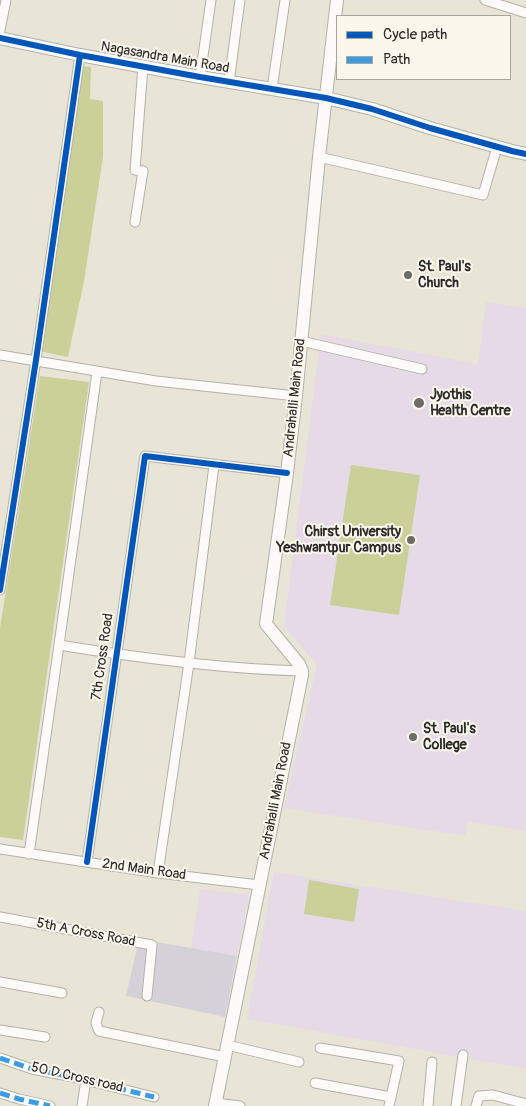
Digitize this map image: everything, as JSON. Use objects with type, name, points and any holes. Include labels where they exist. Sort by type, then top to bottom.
[{"type":"main road","name":"Andrahalli Main Road","points":[[216,1104],[302,675],[299,664],[266,624],[296,396],[319,157],[337,0]]},
{"type":"main road","name":"Nagasandra Main Road","points":[[0,38],[80,55],[326,98],[526,154]]},
{"type":"street","points":[[0,30],[6,0]]},
{"type":"street","points":[[200,77],[211,0]]},
{"type":"street","points":[[229,82],[240,0]]},
{"type":"street","points":[[272,89],[285,0]]},
{"type":"street","points":[[485,0],[526,13]]},
{"type":"street","points":[[0,590],[36,360],[80,55]]},
{"type":"street","points":[[135,222],[142,171],[135,170],[143,66]]},
{"type":"street","points":[[319,157],[483,195],[497,147]]},
{"type":"street","points":[[301,341],[422,369]]},
{"type":"street","points":[[0,355],[156,381],[296,396]]},
{"type":"street","points":[[29,854],[97,372]]},
{"type":"street","name":"7th Cross Road","points":[[87,862],[145,456],[214,465]]},
{"type":"street","points":[[158,873],[189,663],[214,465],[287,472]]},
{"type":"street","points":[[59,645],[189,663],[269,670],[302,670]]},
{"type":"street","name":"2nd Main Road","points":[[0,849],[158,873],[259,885]]},
{"type":"street","name":"5th A Cross Road","points":[[0,917],[152,945],[147,996]]},
{"type":"street","points":[[0,982],[62,993]]},
{"type":"street","points":[[99,1012],[96,1023],[99,1031],[299,1062]]},
{"type":"street","points":[[0,1030],[46,1037]]},
{"type":"street","points":[[315,1083],[390,1101],[399,1061],[320,1048]]},
{"type":"street","points":[[456,1106],[463,1055]]},
{"type":"street","name":"50 D Cross road","points":[[0,1058],[32,1069],[154,1097]]},
{"type":"street","points":[[428,1106],[432,1062]]},
{"type":"street","points":[[82,1106],[86,1080]]},
{"type":"street","points":[[0,1092],[18,1099],[50,1106]]},
{"type":"street","points":[[476,1106],[479,1096],[493,1096],[526,1104]]},
{"type":"street","points":[[216,1104],[240,1106]]},
{"type":"shaded area","points":[[486,302],[526,308],[526,831],[468,822],[465,836],[284,808],[317,665],[284,626],[321,334],[478,364]]},
{"type":"shaded area","points":[[274,872],[526,911],[526,1069],[247,1019]]},
{"type":"shaded area","points":[[200,889],[249,895],[237,956],[191,948]]},
{"type":"shaded area","points":[[139,939],[237,956],[225,1017],[126,996]]},
{"type":"green space","points":[[82,66],[91,67],[90,99],[103,101],[103,157],[84,281],[68,357],[39,351]]},
{"type":"green space","points":[[40,376],[89,382],[23,840],[0,837],[0,628]]},
{"type":"green space","points":[[351,465],[420,475],[399,615],[330,605]]},
{"type":"green space","points":[[309,880],[359,889],[354,922],[304,914]]},
{"type":"marked path","points":[[0,1058],[32,1069],[154,1097]]},
{"type":"marked path","points":[[0,1093],[50,1106]]},
{"type":"cycle path","points":[[0,38],[80,55],[326,98],[372,109],[430,128],[526,154]]},
{"type":"cycle path","points":[[0,590],[36,360],[80,55]]},
{"type":"cycle path","points":[[87,862],[145,456],[287,473]]},
{"type":"place","name":"St. Paul's Church","points":[[408,275]]},
{"type":"place","name":"Jyothis Health Centre","points":[[419,403]]},
{"type":"place","name":"Chirst University Yeshwantpur Campus","points":[[411,540]]},
{"type":"place","name":"St. Paul's College","points":[[413,737]]}]
